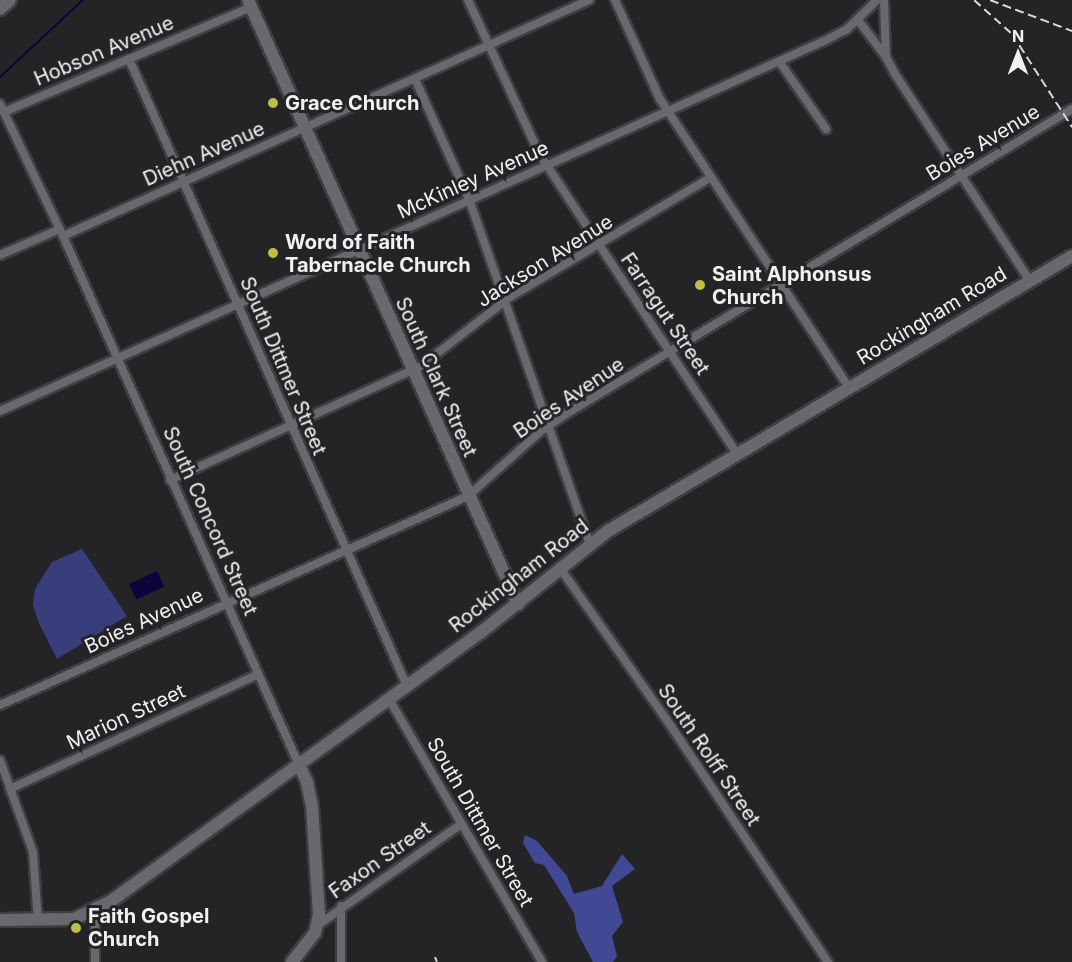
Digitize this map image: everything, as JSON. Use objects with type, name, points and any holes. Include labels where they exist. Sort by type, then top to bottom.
[{"type":"street","points":[[0,9],[10,0]]},
{"type":"street","name":"Farragut Street","points":[[468,0],[546,165],[737,454]]},
{"type":"street","name":"Diehn Avenue","points":[[0,255],[184,182],[589,0]]},
{"type":"street","points":[[615,0],[668,111],[849,388]]},
{"type":"street","name":"McKinley Avenue","points":[[0,411],[779,61],[858,20],[877,0]]},
{"type":"street","points":[[884,0],[886,57]]},
{"type":"street","name":"Hobson Avenue","points":[[2,108],[129,59],[249,4]]},
{"type":"street","name":"South Clark Street","points":[[249,4],[518,604]]},
{"type":"street","points":[[858,20],[886,57],[1030,281]]},
{"type":"street","name":"South Dittmer Street","points":[[129,59],[407,686]]},
{"type":"street","points":[[779,61],[826,129]]},
{"type":"street","points":[[415,79],[469,199],[504,303],[551,425],[590,544]]},
{"type":"street","name":"South Concord Street","points":[[2,108],[61,232],[116,360],[307,782],[312,807],[318,925]]},
{"type":"street","name":"Boies Avenue","points":[[0,705],[227,601],[468,496],[551,425],[780,284],[1072,109]]},
{"type":"street","name":"Jackson Avenue","points":[[170,480],[412,370],[504,303],[711,177]]},
{"type":"street","name":"Rockingham Road","points":[[0,920],[74,919],[95,910],[299,765],[518,604],[590,544],[737,454],[1072,256]]},
{"type":"street","name":"South Rolff Street","points":[[560,568],[662,712],[828,962]]},
{"type":"street","name":"Marion Street","points":[[10,789],[257,675]]},
{"type":"street","name":"South Dittmer Street","points":[[389,699],[542,962]]},
{"type":"street","points":[[0,760],[33,852],[38,921]]},
{"type":"street","name":"Faxon Street","points":[[318,925],[340,906],[461,824]]},
{"type":"street","points":[[340,906],[341,962]]},
{"type":"street","points":[[95,910],[95,962]]},
{"type":"street","points":[[292,962],[318,925]]},
{"type":"shaded area","points":[[82,549],[127,616],[57,659],[39,623],[33,605],[35,589],[52,562]]},
{"type":"shaded area","points":[[157,571],[164,586],[136,600],[129,584]]},
{"type":"shaded area","points":[[525,835],[537,841],[567,876],[574,894],[602,886],[622,854],[635,869],[612,886],[623,922],[612,936],[617,956],[613,962],[593,962],[577,932],[574,913],[544,865],[535,863],[523,843]]},
{"type":"waterway","points":[[0,77],[83,0]]},
{"type":"railway","points":[[974,0],[1012,34],[1072,127]]},
{"type":"railway","points":[[990,0],[1072,31]]},
{"type":"railway","points":[[435,957],[437,962]]},
{"type":"place","name":"Grace Church","points":[[273,103]]},
{"type":"place","name":"Word of Faith Tabernacle Church","points":[[273,253]]},
{"type":"place","name":"Saint Alphonsus Church","points":[[700,285]]},
{"type":"place","name":"Faith Gospel Church","points":[[76,928]]}]
